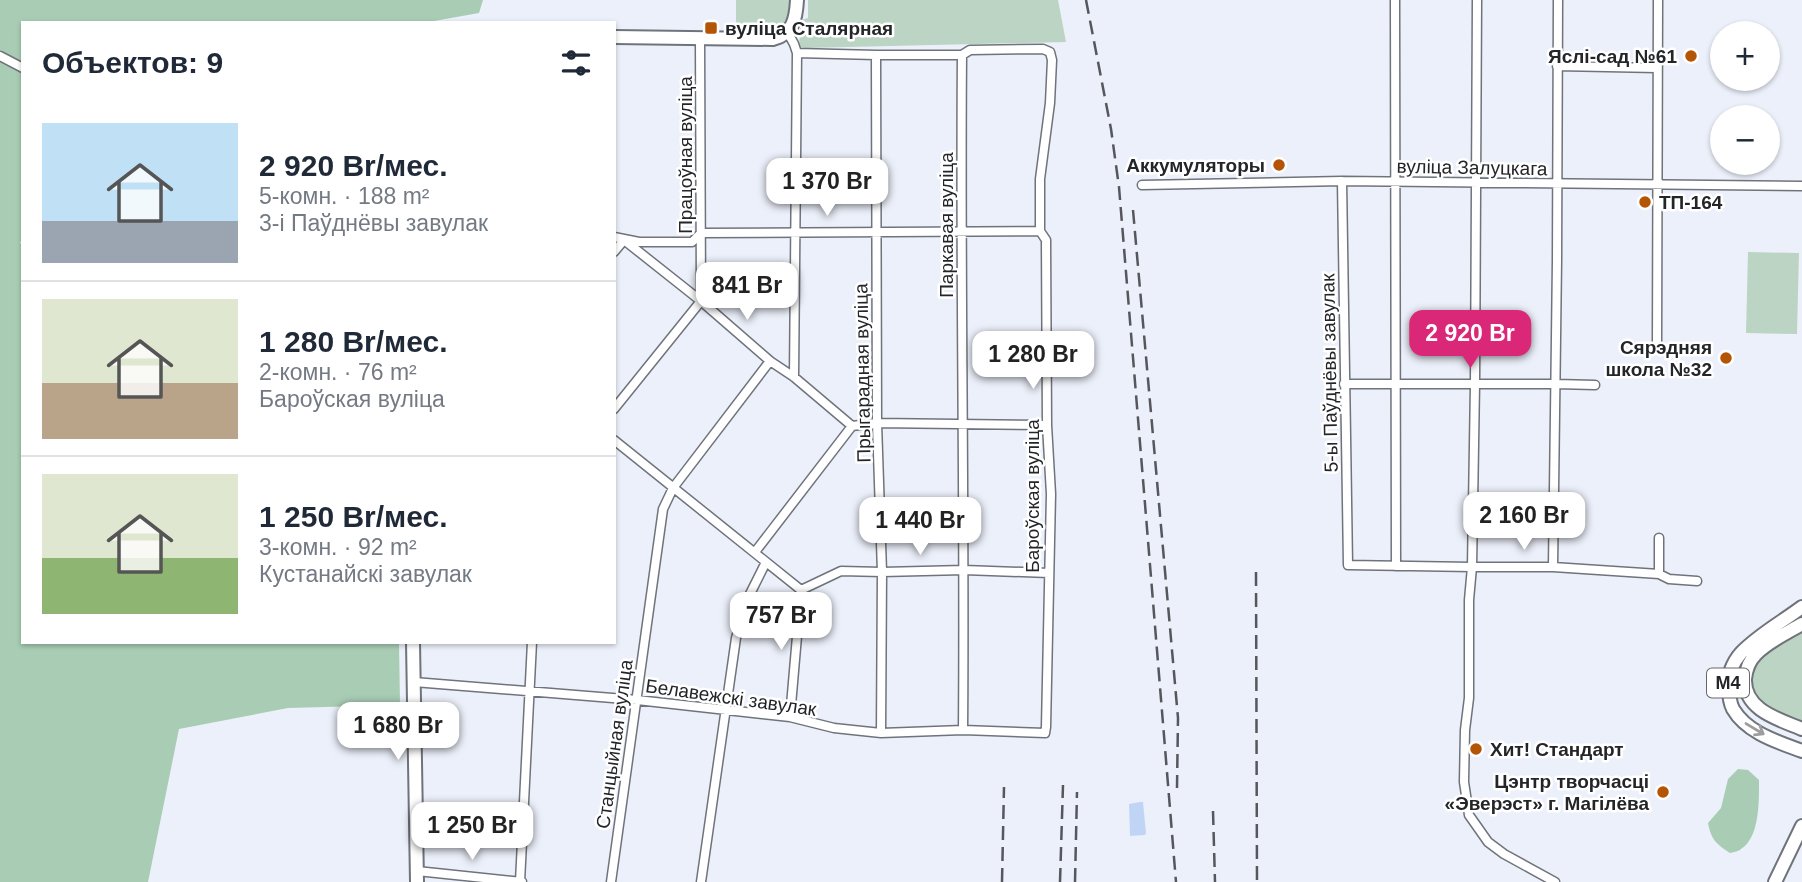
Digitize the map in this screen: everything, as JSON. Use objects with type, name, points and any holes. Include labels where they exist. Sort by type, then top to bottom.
[{"type":"main road","points":[[616,37],[773,39],[788,33],[794,23],[797,0]]},
{"type":"main road","name":"М4","points":[[1802,607],[1739,656],[1731,669],[1728,682],[1732,707],[1744,723],[1769,738],[1802,751]]},
{"type":"main road","name":"М4","points":[[1802,624],[1755,655],[1746,670],[1745,689],[1748,698],[1764,713],[1802,729]]},
{"type":"main road","points":[[413,644],[417,876]]},
{"type":"main road","points":[[1775,882],[1802,826]]},
{"type":"street","points":[[1395,0],[1396,566],[1553,566],[1659,574],[1669,579],[1697,581]]},
{"type":"street","points":[[1477,0],[1472,567],[1469,600],[1469,698],[1464,772],[1469,815],[1488,842],[1504,854],[1555,882]]},
{"type":"street","points":[[1553,566],[1558,0]]},
{"type":"street","points":[[1657,348],[1658,0]]},
{"type":"street","points":[[788,33],[796,53],[794,377]]},
{"type":"street","name":"Працоўная вуліца","points":[[700,38],[701,301]]},
{"type":"street","name":"Бароўская вуліца","points":[[962,55],[970,50],[1043,49],[1050,52],[1052,60],[1050,103],[1040,179],[1040,230],[1046,240],[1047,425],[1051,494],[1045,733]]},
{"type":"street","points":[[796,53],[962,55]]},
{"type":"street","name":"Прыгарадная вуліца","points":[[876,55],[877,424],[882,572],[881,733]]},
{"type":"street","name":"Паркавая вуліца","points":[[962,55],[960,232],[964,423],[963,730]]},
{"type":"street","points":[[0,56],[21,67]]},
{"type":"street","points":[[1557,66],[1657,68]]},
{"type":"street","name":"вуліца Залуцкага","points":[[1142,185],[1342,181],[1802,186]]},
{"type":"street","name":"5-ы Паўднёвы завулак","points":[[1342,181],[1348,565],[1396,566]]},
{"type":"street","points":[[616,238],[639,242],[692,242],[701,233],[1040,230]]},
{"type":"street","points":[[616,250],[624,240]]},
{"type":"street","points":[[624,240],[852,426],[964,423],[1047,425]]},
{"type":"street","points":[[616,407],[701,301]]},
{"type":"street","name":"Станцыйная вуліца","points":[[611,882],[663,509],[673,488],[770,361]]},
{"type":"street","points":[[1344,384],[1595,385]]},
{"type":"street","points":[[755,552],[852,426]]},
{"type":"street","points":[[616,442],[801,590]]},
{"type":"street","points":[[1659,538],[1659,574]]},
{"type":"street","points":[[701,882],[736,638],[747,600],[766,562]]},
{"type":"street","points":[[801,590],[841,570],[1049,573]]},
{"type":"street","points":[[790,716],[801,590]]},
{"type":"street","points":[[417,876],[522,882],[532,644]]},
{"type":"street","name":"Белавежскі завулак","points":[[414,682],[637,700],[790,716],[834,728],[881,733],[963,730],[1045,733]]},
{"type":"green space","points":[[0,0],[483,0],[479,13],[434,21],[21,21],[21,644],[399,644],[400,705],[288,708],[179,729],[148,882],[0,882]]},
{"type":"green space","points":[[736,0],[792,0],[791,13],[782,29],[775,32],[736,32]]},
{"type":"green space","points":[[808,0],[1058,0],[1066,42],[805,48],[799,44],[801,20],[808,18]]},
{"type":"green space","points":[[1748,252],[1799,253],[1797,334],[1746,333]]},
{"type":"green space","points":[[1802,628],[1802,723],[1762,705],[1754,694],[1751,680],[1752,670],[1762,655]]},
{"type":"green space","points":[[1738,769],[1748,770],[1759,780],[1758,807],[1752,836],[1738,851],[1730,853],[1715,841],[1708,823],[1721,808],[1728,779]]},
{"type":"water","points":[[1143,802],[1146,833],[1130,836],[1129,804]]},
{"type":"railway","points":[[1086,0],[1111,129],[1119,187],[1176,882]]},
{"type":"railway","points":[[1133,210],[1178,718],[1177,788]]},
{"type":"railway","points":[[1256,572],[1257,882]]},
{"type":"railway","points":[[1060,882],[1063,785]]},
{"type":"railway","points":[[1002,882],[1004,787]]},
{"type":"railway","points":[[1075,882],[1077,792]]},
{"type":"railway","points":[[1213,811],[1215,882]]},
{"type":"place","name":"вуліца Сталярная","points":[[711,28]]},
{"type":"place","name":"Яслі-сад №61","points":[[1691,56]]},
{"type":"place","name":"Аккумуляторы","points":[[1279,165]]},
{"type":"place","name":"ТП-164","points":[[1645,202]]},
{"type":"place","name":"Сярэдняя школа №32","points":[[1726,358]]},
{"type":"place","name":"Хит! Стандарт","points":[[1476,749]]},
{"type":"place","name":"Цэнтр творчасці «Эверэст» г. Магілёва","points":[[1663,792]]}]
